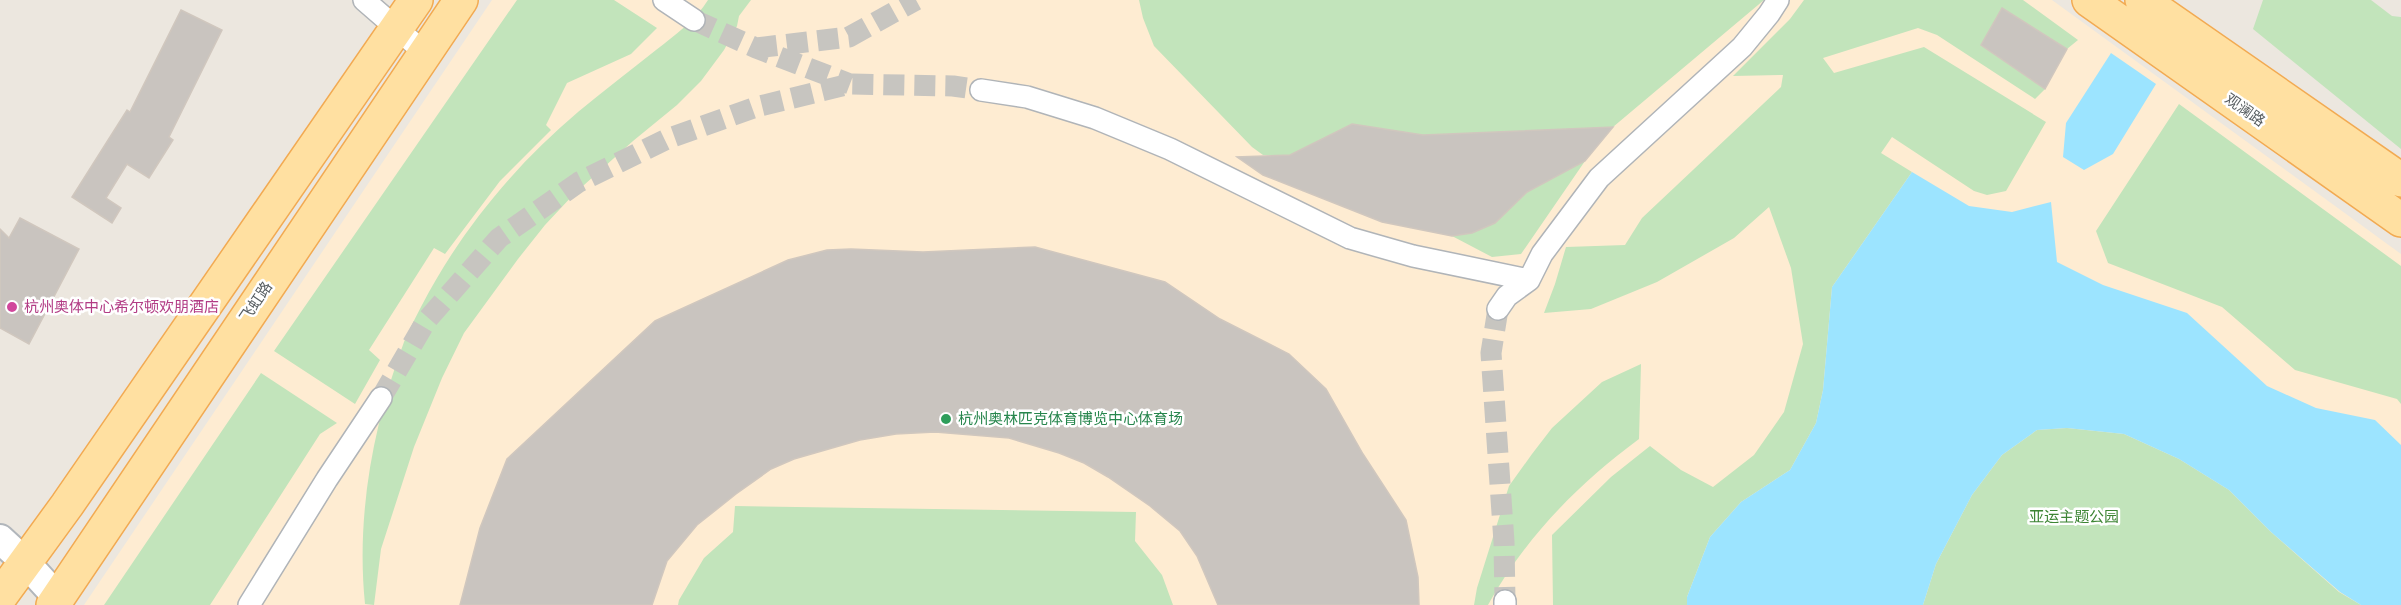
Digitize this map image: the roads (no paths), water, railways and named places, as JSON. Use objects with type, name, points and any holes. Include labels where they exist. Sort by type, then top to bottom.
[{"type":"main road","points":[[0,597],[67,505],[416,0]]},
{"type":"main road","name":"飞虹路","points":[[55,601],[461,0]]},
{"type":"main road","name":"观澜路","points":[[2089,0],[2401,220]]},
{"type":"main road","name":"观澜路","points":[[2142,0],[2401,180]]},
{"type":"main road","points":[[0,539],[25,562],[55,601]]},
{"type":"street","points":[[364,0],[425,53]]},
{"type":"street","points":[[664,0],[694,20]]},
{"type":"street","points":[[1498,309],[1507,296],[1529,280],[1542,254],[1599,178],[1742,47],[1778,0]]},
{"type":"street","points":[[981,90],[1027,97],[1095,117],[1170,149],[1350,238],[1413,255],[1529,280]]},
{"type":"street","points":[[249,605],[321,488],[381,398]]},
{"type":"water","points":[[2111,53],[2156,84],[2113,154],[2084,170],[2063,157],[2066,123]]},
{"type":"water","points":[[1912,172],[1969,206],[2012,212],[2051,202],[2057,262],[2103,285],[2187,313],[2267,386],[2316,408],[2375,420],[2401,445],[2401,605],[2361,605],[2340,592],[2271,532],[2229,490],[2179,459],[2124,434],[2067,428],[2037,430],[2002,455],[1972,495],[1936,564],[1923,605],[1687,605],[1687,597],[1710,537],[1741,502],[1790,470],[1816,423],[1823,390],[1832,287]]},
{"type":"tunnel","points":[[756,48],[849,37],[916,0]]},
{"type":"tunnel","points":[[694,20],[756,48],[850,84]]},
{"type":"tunnel","points":[[381,398],[426,321],[499,238],[579,182],[667,139],[756,107],[850,84],[953,86],[981,90]]},
{"type":"tunnel","points":[[1498,309],[1491,353],[1504,542],[1505,601]]},
{"type":"place","name":"杭州奥体中心希尔顿欢朋酒店","points":[[12,307]]},
{"type":"place","name":"杭州奥林匹克体育博览中心体育场","points":[[946,419]]},
{"type":"park label","name":"亚运主题公园","points":[[2074,517]]}]
